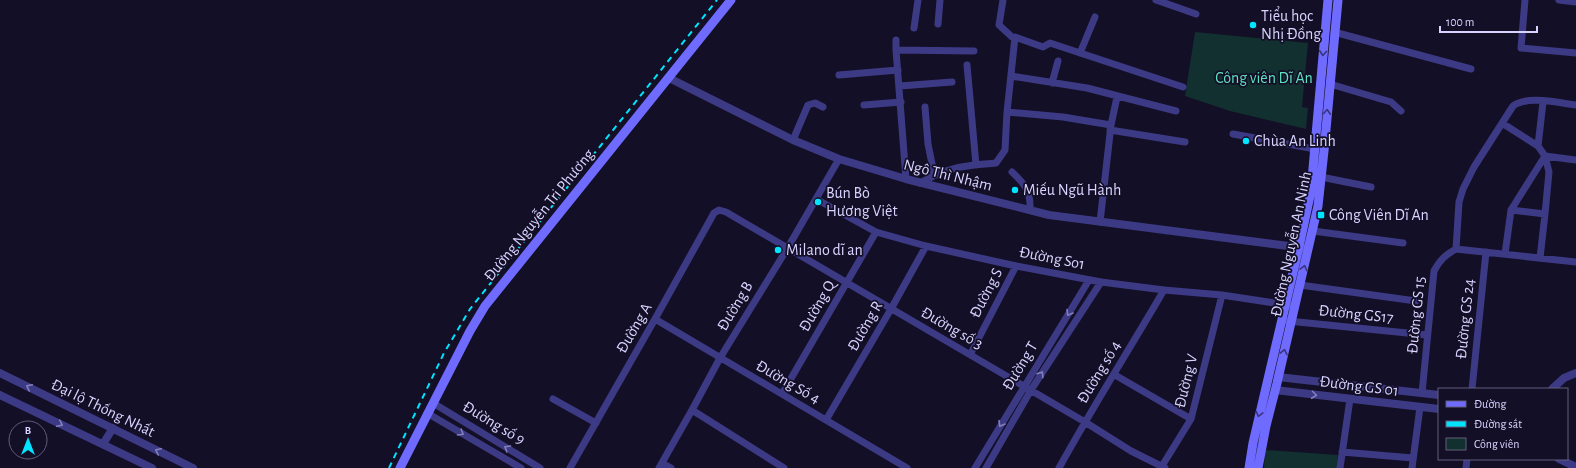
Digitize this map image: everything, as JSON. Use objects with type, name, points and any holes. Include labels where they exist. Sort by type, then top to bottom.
[{"type":"main road","name":"Đường Nguyễn Tri Phương","points":[[400,468],[470,331],[485,306],[731,0]]},
{"type":"main road","name":"Đường Nguyễn An Ninh","points":[[1290,305],[1300,285],[1313,231],[1321,177],[1320,150],[1328,0]]},
{"type":"main road","name":"Đường Nguyễn An Ninh","points":[[1249,468],[1252,443],[1269,376],[1290,305],[1299,247],[1320,150],[1330,84],[1338,0]]},
{"type":"main road","name":"Đường Nguyễn An Ninh","points":[[1258,468],[1262,444],[1278,377],[1286,320]]},
{"type":"main road","points":[[1269,376],[1278,377]]},
{"type":"main road","points":[[1266,389],[1275,390]]},
{"type":"street","points":[[914,28],[918,0]]},
{"type":"street","points":[[938,24],[940,0]]},
{"type":"street","points":[[1003,0],[999,25],[1012,37]]},
{"type":"street","points":[[1158,0],[1196,14]]},
{"type":"street","points":[[1525,0],[1520,48],[1576,53]]},
{"type":"street","points":[[1559,0],[1576,2]]},
{"type":"street","points":[[1080,53],[1095,17]]},
{"type":"street","points":[[1334,32],[1471,69]]},
{"type":"street","points":[[920,183],[934,174],[959,167],[996,163],[1001,157],[1005,150],[1006,144],[1010,76],[1015,37],[1043,47],[1050,43],[1183,87]]},
{"type":"street","points":[[896,40],[906,179]]},
{"type":"street","points":[[896,50],[974,50]]},
{"type":"street","points":[[1052,83],[1058,61]]},
{"type":"street","points":[[967,65],[976,165]]},
{"type":"street","points":[[839,75],[898,70]]},
{"type":"street","points":[[1010,76],[1087,88],[1176,111]]},
{"type":"street","name":"Ngô Thì Nhậm","points":[[669,78],[793,140],[839,160],[920,183],[1049,215],[1308,249]]},
{"type":"street","points":[[900,86],[952,82]]},
{"type":"street","points":[[1330,84],[1391,102],[1402,111]]},
{"type":"street","points":[[1100,222],[1110,128],[1117,96]]},
{"type":"street","points":[[1576,105],[1532,101],[1516,104],[1502,122],[1470,173],[1463,189],[1460,202],[1456,249],[1576,262]]},
{"type":"street","points":[[864,105],[901,102]]},
{"type":"street","points":[[1538,146],[1544,102]]},
{"type":"street","points":[[793,140],[808,105],[815,103],[823,107]]},
{"type":"street","points":[[925,107],[928,144],[934,174]]},
{"type":"street","points":[[1007,112],[1063,117],[1110,128],[1185,142]]},
{"type":"street","points":[[1502,122],[1538,146],[1545,156],[1549,172],[1546,214],[1540,258]]},
{"type":"street","points":[[1233,134],[1320,150]]},
{"type":"street","points":[[1545,156],[1576,160]]},
{"type":"street","points":[[1505,254],[1511,210],[1545,156]]},
{"type":"street","name":"Đường B","points":[[660,465],[720,358],[839,160]]},
{"type":"street","points":[[1012,172],[1025,184],[1031,201],[1030,210]]},
{"type":"street","points":[[1321,177],[1371,187]]},
{"type":"street","name":"Đường So1","points":[[816,199],[876,232],[926,246],[1016,266],[1101,282],[1164,290],[1222,295],[1290,305]]},
{"type":"street","name":"Đường A","points":[[570,468],[714,213],[719,210],[726,212]]},
{"type":"street","points":[[1511,210],[1546,214]]},
{"type":"street","name":"Đường số 3","points":[[726,212],[786,249],[1031,390],[1131,451],[1163,467]]},
{"type":"street","points":[[1313,231],[1403,243]]},
{"type":"street","name":"Đường Q","points":[[782,394],[876,232]]},
{"type":"street","name":"Đường R","points":[[826,420],[926,246]]},
{"type":"street","name":"Đường GS 15","points":[[1422,393],[1434,271],[1440,260],[1446,254],[1456,249]]},
{"type":"street","name":"Đường GS 24","points":[[1472,388],[1486,252]]},
{"type":"street","name":"Đường S","points":[[970,355],[1016,266]]},
{"type":"street","name":"Đường T","points":[[975,468],[1089,280]]},
{"type":"street","name":"Đường T","points":[[986,468],[1031,390],[1101,282]]},
{"type":"street","points":[[1300,285],[1416,301]]},
{"type":"street","name":"Đường số 4","points":[[1059,468],[1164,290]]},
{"type":"street","name":"Đường V","points":[[1163,467],[1190,419],[1222,295]]},
{"type":"street","name":"Đường Số 4","points":[[655,319],[904,467]]},
{"type":"street","name":"Đường GS17","points":[[1286,320],[1427,336]]},
{"type":"street","name":"Đại lộ Thống Nhất","points":[[0,373],[189,467]]},
{"type":"street","points":[[1553,388],[1564,378],[1576,373]]},
{"type":"street","points":[[1115,375],[1190,419]]},
{"type":"street","name":"Đường GS 01","points":[[1278,377],[1438,395]]},
{"type":"street","points":[[1340,468],[1351,386]]},
{"type":"street","name":"Đường GS 01","points":[[1275,390],[1438,409]]},
{"type":"street","points":[[1412,468],[1422,393]]},
{"type":"street","name":"Đại lộ Thống Nhất","points":[[0,395],[152,468]]},
{"type":"street","points":[[553,399],[596,423]]},
{"type":"street","name":"Đường số 9","points":[[433,403],[540,468]]},
{"type":"street","points":[[692,410],[780,467]]},
{"type":"street","name":"Đường số 9","points":[[427,413],[520,468]]},
{"type":"street","points":[[103,444],[113,428]]},
{"type":"street","points":[[1342,452],[1413,458]]},
{"type":"street","points":[[1561,460],[1576,467]]},
{"type":"street","points":[[660,465],[671,468]]},
{"type":"green space","name":"Công viên Dĩ An","points":[[1195,32],[1308,43],[1302,107],[1308,108],[1306,129],[1230,111],[1185,96]]},
{"type":"green space","points":[[1265,450],[1338,455],[1337,468],[1264,468]]},
{"type":"railway","points":[[389,468],[444,353],[470,309],[717,0]]},
{"type":"place","name":"Tiểu học Nhị Đồng","points":[[1253,25]]},
{"type":"place","name":"Chùa An Linh","points":[[1246,141]]},
{"type":"place","name":"Miếu Ngũ Hành","points":[[1015,190]]},
{"type":"place","name":"Bún Bò Hương Việt","points":[[818,202]]},
{"type":"place","name":"Công Viên Dĩ An","points":[[1321,215]]},
{"type":"place","name":"Milano dĩ an","points":[[778,250]]}]
